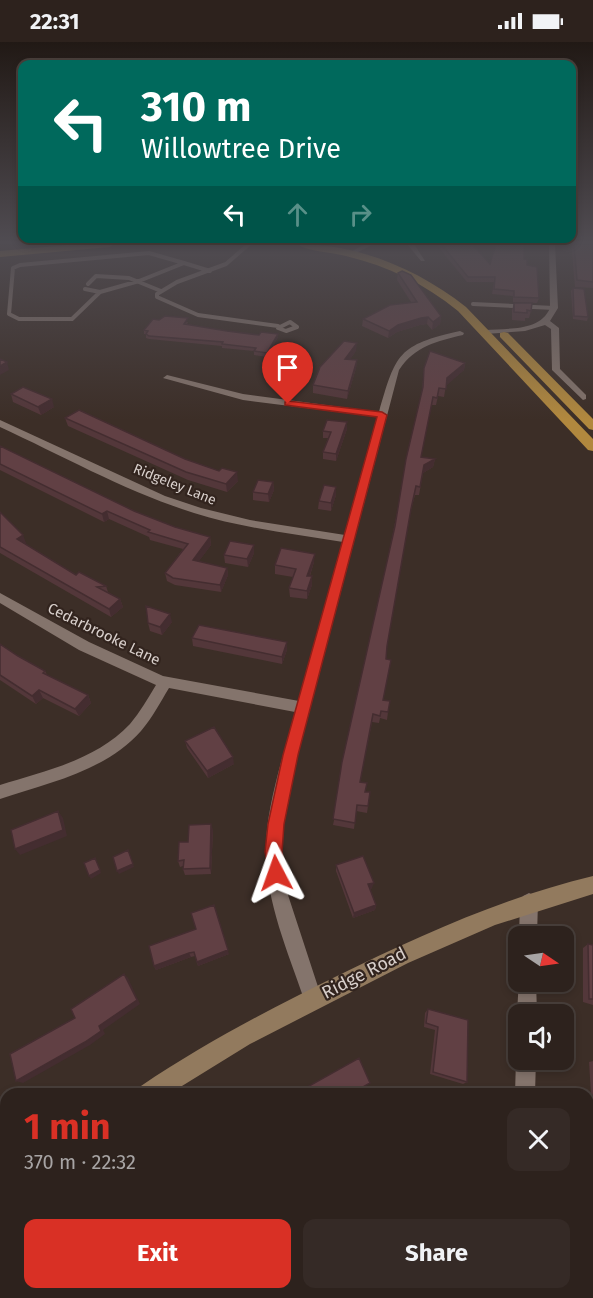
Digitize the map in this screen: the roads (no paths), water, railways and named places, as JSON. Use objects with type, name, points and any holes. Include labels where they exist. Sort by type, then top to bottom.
[{"type":"highway","points":[[455,303],[491,326],[593,426]]},
{"type":"highway","points":[[473,304],[593,447]]},
{"type":"street","points":[[491,326],[531,327],[546,322],[553,315],[554,303]]},
{"type":"street","points":[[546,322],[555,328],[556,370],[583,397]]},
{"type":"street","points":[[313,999],[279,895],[274,852],[276,824],[291,755],[395,370],[408,351],[424,342],[460,333]]},
{"type":"street","points":[[167,378],[243,397],[382,415]]},
{"type":"street","name":"Ridgeley Lane","points":[[0,423],[161,498],[198,511],[250,524],[349,539]]},
{"type":"street","name":"Cedarbrooke Lane","points":[[0,597],[84,646],[122,665],[166,681],[304,708]]},
{"type":"street","points":[[0,792],[83,762],[116,745],[135,728],[166,681]]},
{"type":"street","name":"Ridge Road","points":[[157,1088],[230,1041],[422,945],[529,902],[593,885]]},
{"type":"street","points":[[528,926],[529,902]]},
{"type":"street","points":[[525,1088],[526,1070]]},
{"type":"lane","points":[[10,303],[9,314],[19,319],[72,319],[89,303]]},
{"type":"lane","points":[[170,303],[198,315],[278,326]]},
{"type":"lane","points":[[473,304],[554,308]]}]
